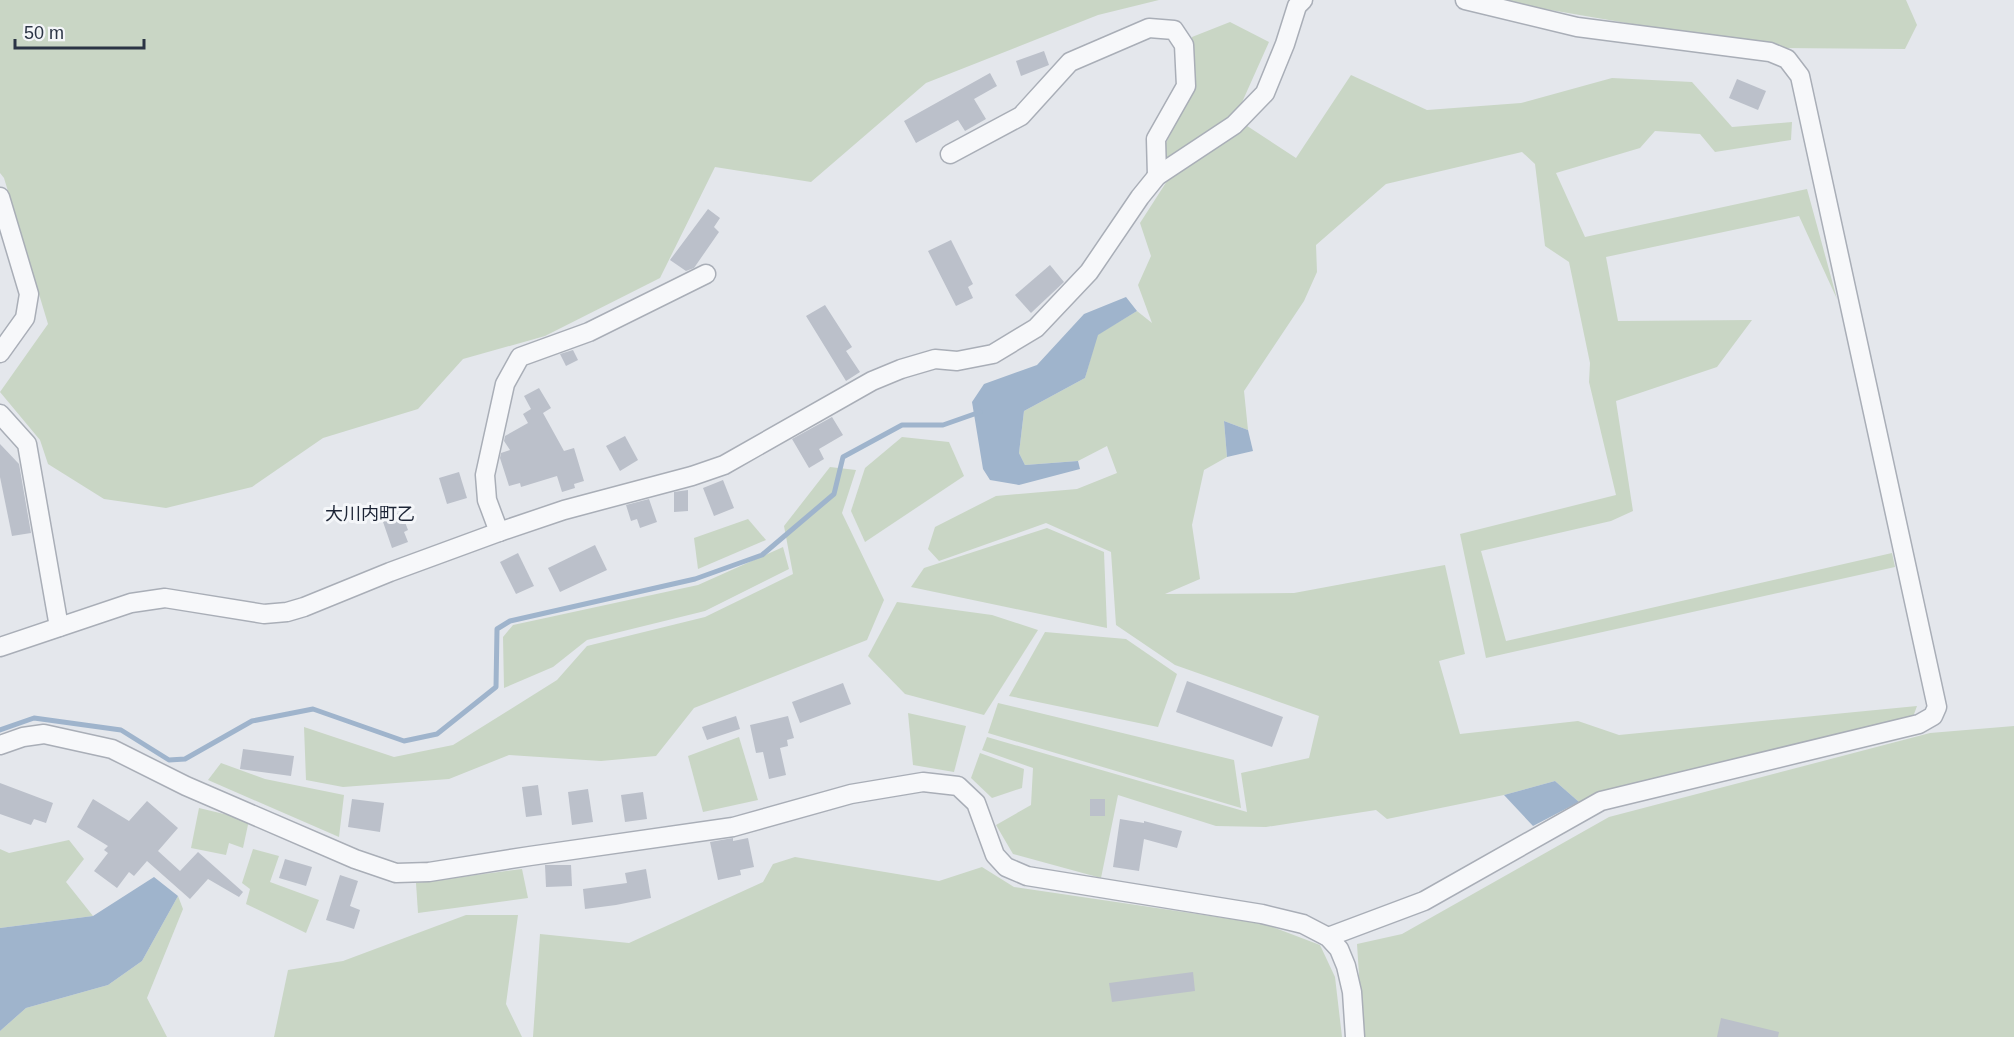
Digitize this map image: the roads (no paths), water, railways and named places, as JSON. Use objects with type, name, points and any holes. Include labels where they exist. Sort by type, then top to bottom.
[{"type":"street","points":[[0,647],[131,603],[165,598],[264,614],[287,612],[304,607],[390,572],[564,510],[692,476],[724,465],[872,381],[901,369],[935,359],[957,361],[993,354],[1035,328],[1089,272],[1157,176],[1234,125],[1265,93],[1285,44],[1297,6],[1303,0]]},
{"type":"street","points":[[1328,937],[1424,901],[1601,801],[1919,724],[1933,716],[1937,707],[1800,76],[1787,59],[1770,52],[1577,27],[1465,0]]},
{"type":"street","points":[[950,154],[1021,116],[1070,62],[1149,28],[1174,30],[1184,45],[1186,86],[1156,138],[1157,176]]},
{"type":"street","points":[[0,197],[29,294],[25,318],[0,353]]},
{"type":"street","points":[[500,532],[487,500],[485,475],[505,384],[520,357],[588,332],[706,274]]},
{"type":"street","points":[[0,414],[27,444],[59,627]]},
{"type":"street","points":[[0,745],[23,737],[44,734],[112,749],[186,786],[355,859],[396,873],[429,872],[733,827],[851,794],[922,782],[958,786],[976,803],[995,855],[1005,867],[1027,876],[1262,914],[1302,924],[1328,937],[1339,949],[1346,966],[1352,992],[1355,1037]]},
{"type":"water","points":[[1126,297],[1137,311],[1098,335],[1085,378],[1024,411],[1019,453],[1025,465],[1078,461],[1080,469],[1019,485],[990,480],[983,469],[972,402],[984,384],[1037,365],[1084,314]]},
{"type":"water","points":[[1224,421],[1248,430],[1253,451],[1227,457]]},
{"type":"water","points":[[1555,781],[1579,802],[1533,826],[1504,795]]},
{"type":"water","points":[[154,877],[178,896],[142,961],[108,985],[26,1008],[0,1031],[0,928],[93,916]]},
{"type":"waterway","points":[[0,730],[34,718],[121,730],[169,760],[185,759],[252,721],[313,709],[404,741],[437,734],[496,687],[497,629],[510,621],[695,579],[762,555],[834,494],[843,457],[902,425],[943,425],[980,412]]},
{"type":"district","name":"大川内町乙","points":[[370,514]]}]
